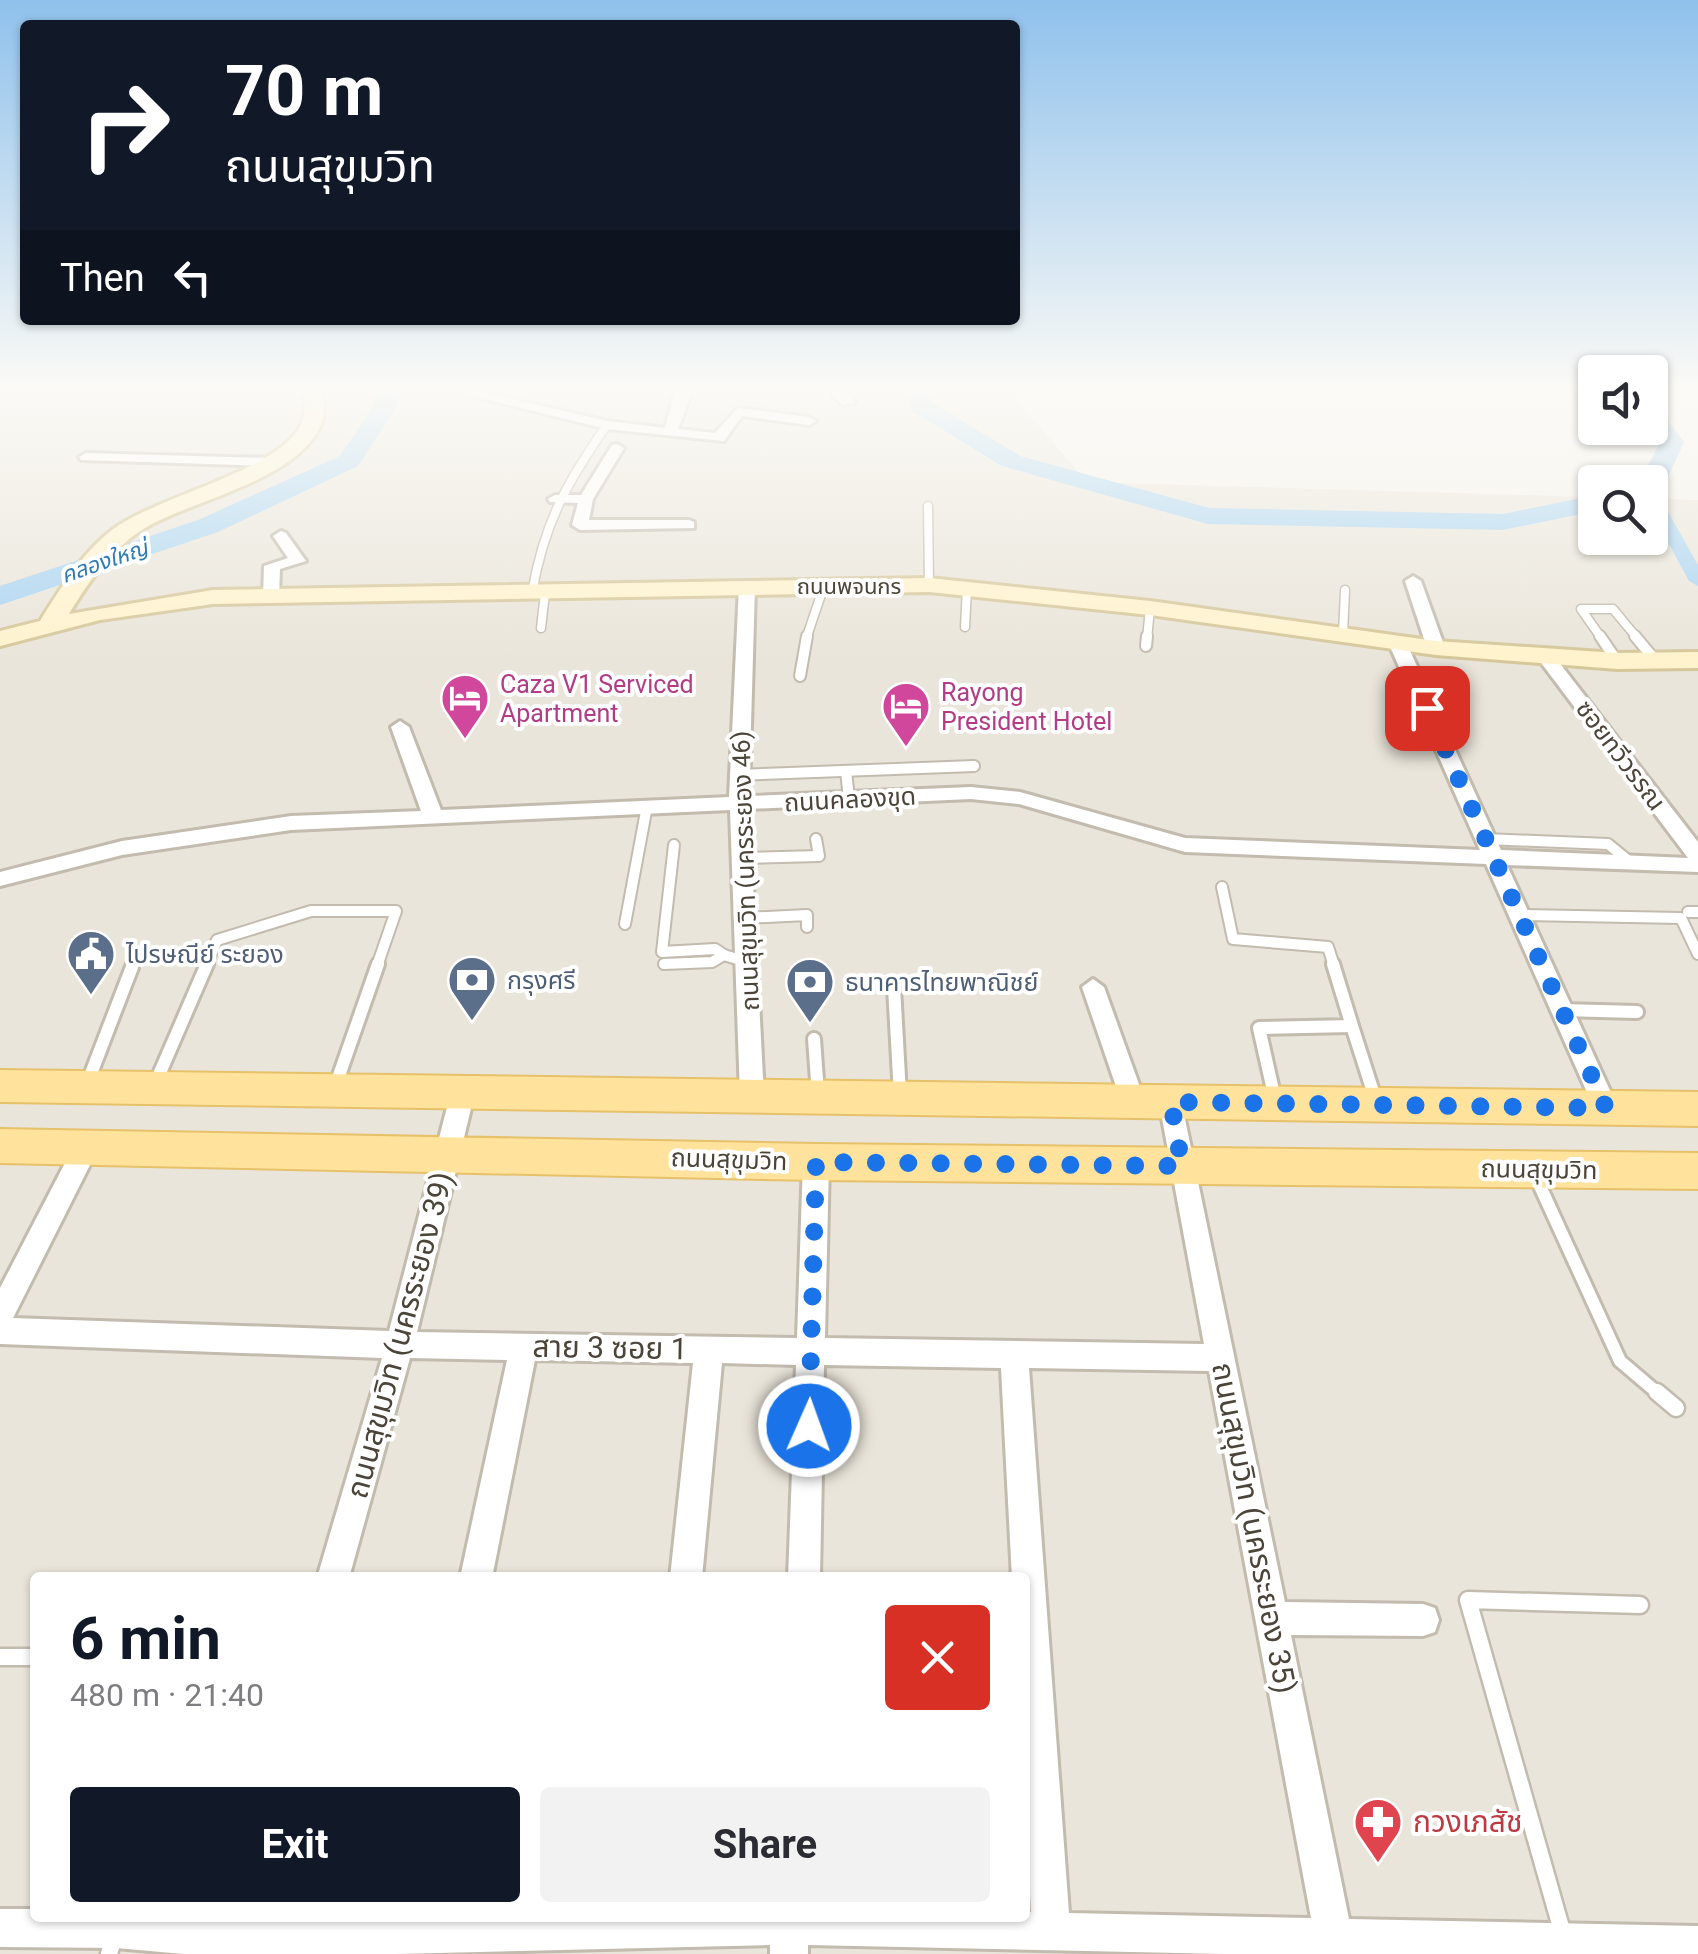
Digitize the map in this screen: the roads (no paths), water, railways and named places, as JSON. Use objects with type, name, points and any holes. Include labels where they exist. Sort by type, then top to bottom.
[{"type":"main road","points":[[0,1086],[1698,1109]]},
{"type":"main road","name":"ถนนสุขุมวิท","points":[[0,1146],[816,1162],[1698,1171]]},
{"type":"street","points":[[50,626],[101,555],[241,478]]},
{"type":"street","points":[[202,501],[261,478]]},
{"type":"street","points":[[599,478],[586,499],[580,525],[689,526]]},
{"type":"street","points":[[555,499],[586,499]]},
{"type":"street","points":[[272,596],[272,566],[298,561],[281,536]]},
{"type":"street","points":[[1413,580],[1436,648]]},
{"type":"street","name":"ถนนพจนกร","points":[[9,637],[82,618],[213,598],[930,585],[1150,608],[1436,648],[1617,660],[1698,660]]},
{"type":"street","name":"ถนนสุขุมวิท (นครระยอง 46)","points":[[748,586],[738,775],[752,1096]]},
{"type":"street","points":[[1397,642],[1606,1108]]},
{"type":"street","name":"ซอยทวีวรรณ","points":[[1546,656],[1697,855]]},
{"type":"street","points":[[400,727],[433,814]]},
{"type":"street","name":"ถนนคลองขุด","points":[[0,879],[122,848],[292,823],[433,814],[996,795],[1050,806],[1185,845],[1490,848],[1698,866]]},
{"type":"street","name":"ถนนสุขุมวิท (นครระยอง 35)","points":[[1093,987],[1182,1166],[1335,1945]]},
{"type":"street","name":"ถนนสุขุมวิท (นครระยอง 39)","points":[[335,1572],[400,1345],[463,1092]]},
{"type":"street","points":[[0,1316],[86,1147]]},
{"type":"street","points":[[804,1572],[816,1162]]},
{"type":"street","name":"สาย 3 ซอย 1","points":[[0,1331],[400,1345],[1220,1358]]},
{"type":"street","points":[[477,1572],[524,1346]]},
{"type":"street","points":[[687,1572],[710,1350]]},
{"type":"street","points":[[1014,1352],[1028,1572]]},
{"type":"street","points":[[1030,1603],[1051,1932]]},
{"type":"street","points":[[1273,1618],[1422,1620]]},
{"type":"street","points":[[0,1928],[113,1941],[1051,1932],[1335,1945],[1698,1945]]},
{"type":"lane","points":[[541,628],[540,540],[555,499],[569,478]]},
{"type":"lane","points":[[928,506],[930,585]]},
{"type":"lane","points":[[800,676],[803,647],[824,586]]},
{"type":"lane","points":[[965,627],[968,588]]},
{"type":"lane","points":[[1343,635],[1345,590]]},
{"type":"lane","points":[[1146,646],[1150,608]]},
{"type":"lane","points":[[1617,660],[1581,609],[1613,609],[1654,660]]},
{"type":"lane","points":[[738,775],[974,766]]},
{"type":"lane","points":[[846,770],[849,799]]},
{"type":"lane","points":[[625,924],[647,806]]},
{"type":"lane","points":[[744,858],[819,856],[816,839]]},
{"type":"lane","points":[[674,845],[662,952],[715,950],[746,962]]},
{"type":"lane","points":[[1222,886],[1233,939],[1328,947],[1377,1105]]},
{"type":"lane","points":[[153,1088],[217,940],[312,911],[396,911],[334,1090]]},
{"type":"lane","points":[[746,918],[807,915],[808,928]]},
{"type":"lane","points":[[1520,915],[1681,918],[1698,954]]},
{"type":"lane","points":[[664,964],[712,962],[724,955]]},
{"type":"lane","points":[[86,1088],[132,967]]},
{"type":"lane","points":[[894,987],[900,1099]]},
{"type":"lane","points":[[1562,1010],[1637,1012]]},
{"type":"lane","points":[[1276,1103],[1259,1028],[1352,1026]]},
{"type":"lane","points":[[814,1039],[818,1097]]},
{"type":"lane","points":[[1532,1169],[1620,1361],[1676,1408]]},
{"type":"lane","points":[[1565,1942],[1468,1600],[1640,1605]]},
{"type":"lane","points":[[0,1657],[30,1657]]},
{"type":"waterway","name":"คลองใหญ่","points":[[0,596],[208,526],[312,478]]},
{"type":"waterway","name":"คลองใหญ่","points":[[1073,478],[1208,516],[1503,522],[1578,507]]},
{"type":"waterway","points":[[1668,527],[1698,581]]},
{"type":"place","name":"Caza V1 Serviced Apartment","points":[[465,740]]},
{"type":"place","name":"Rayong President Hotel","points":[[906,748]]},
{"type":"place","name":"ไปรษณีย์ ระยอง","points":[[91,996]]},
{"type":"place","name":"กรุงศรี","points":[[472,1022]]},
{"type":"place","name":"ธนาคารไทยพาณิชย์","points":[[810,1024]]},
{"type":"place","name":"กวงเภสัช","points":[[1378,1864]]}]
